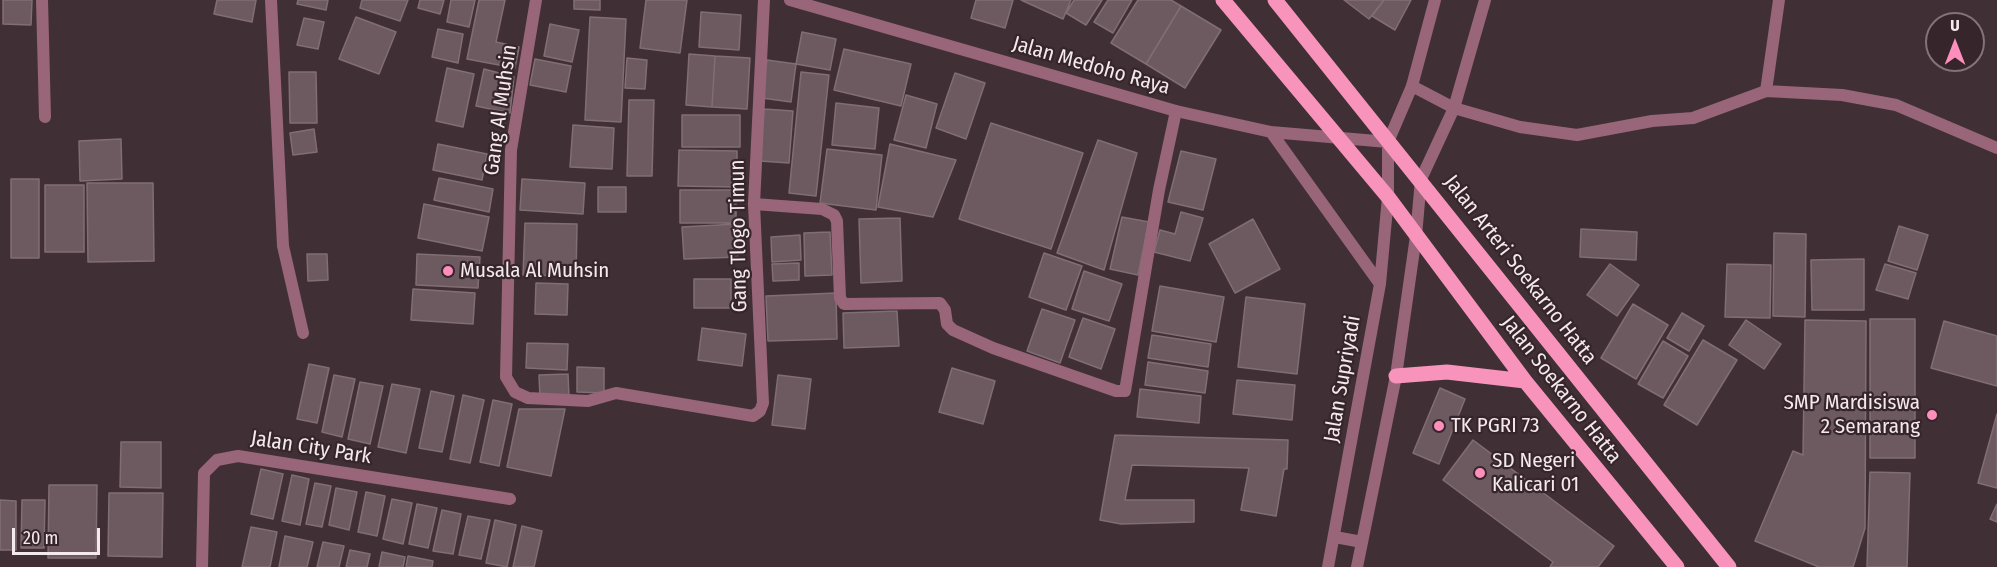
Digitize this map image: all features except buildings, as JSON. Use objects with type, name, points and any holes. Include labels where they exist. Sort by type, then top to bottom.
[{"type":"main road","points":[[1223,0],[1388,197],[1416,236]]},
{"type":"main road","name":"Jalan Arteri Soekarno Hatta","points":[[1275,0],[1388,142],[1421,179],[1729,567]]},
{"type":"main road","name":"Jalan Soekarno Hatta","points":[[1416,236],[1525,381],[1677,567]]},
{"type":"main road","points":[[1396,376],[1447,372],[1525,381]]},
{"type":"street","points":[[42,0],[45,117]]},
{"type":"street","points":[[271,0],[283,246],[303,333]]},
{"type":"street","name":"Gang Al Muhsin","points":[[536,0],[511,150],[506,377],[514,392],[528,398],[588,401],[616,393],[702,407]]},
{"type":"street","name":"Gang Tlogo Timun","points":[[702,407],[753,416],[760,411],[763,403],[754,204],[764,0]]},
{"type":"street","name":"Jalan Medoho Raya","points":[[790,0],[1176,111],[1271,132],[1388,142]]},
{"type":"street","points":[[1388,142],[1412,87],[1435,0]]},
{"type":"street","points":[[1357,567],[1396,376],[1416,236],[1421,179],[1454,108],[1485,0]]},
{"type":"street","points":[[1766,91],[1779,0]]},
{"type":"street","points":[[1412,87],[1454,108],[1520,127],[1577,135],[1652,121],[1693,117],[1766,91],[1842,95],[1896,105],[1997,148]]},
{"type":"street","points":[[754,204],[822,209],[834,214],[837,221],[840,298],[844,304],[940,303],[947,324],[953,330],[993,348],[1116,391],[1125,391],[1159,190],[1176,111]]},
{"type":"street","points":[[1271,132],[1380,284]]},
{"type":"street","name":"Jalan Supriyadi","points":[[1328,567],[1380,284],[1388,197],[1388,142]]},
{"type":"street","name":"Jalan City Park","points":[[202,567],[204,473],[217,460],[238,456],[510,499]]},
{"type":"street","points":[[1335,537],[1362,542]]},
{"type":"place","name":"Musala Al Muhsin","points":[[448,271]]},
{"type":"place","name":"SMP Mardisiswa 2 Semarang","points":[[1932,415]]},
{"type":"place","name":"TK PGRI 73","points":[[1439,426]]},
{"type":"place","name":"SD Negeri Kalicari 01","points":[[1480,473]]}]
